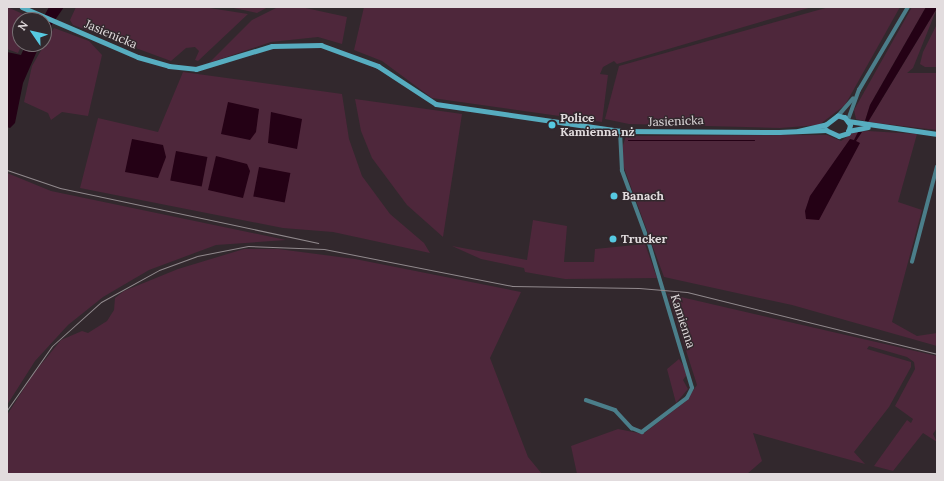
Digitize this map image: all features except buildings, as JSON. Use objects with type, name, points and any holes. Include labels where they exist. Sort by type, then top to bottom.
[{"type":"main road","name":"Jasienicka","points":[[22,7],[146,59],[196,69],[272,46],[321,45],[370,62],[436,104],[620,131],[832,132]]},
{"type":"main road","points":[[875,126],[848,120],[838,116],[831,121],[832,132],[840,136],[848,131],[875,126],[886,126],[937,134]]},
{"type":"main road","points":[[848,120],[848,131]]},
{"type":"main road","name":"Jasienicka","points":[[799,131],[831,121]]},
{"type":"street","points":[[848,120],[860,90],[908,7]]},
{"type":"street","points":[[838,116],[860,90]]},
{"type":"street","name":"Kamienna","points":[[586,400],[615,410],[632,428],[642,432],[683,401],[692,388],[649,244],[624,177],[619,153],[620,131]]},
{"type":"street","points":[[912,262],[937,167]]},
{"type":"shaded area","points":[[7,7],[19,12],[12,12],[12,51],[7,49]]},
{"type":"shaded area","points":[[49,7],[64,7],[52,24],[52,12],[46,12]]},
{"type":"shaded area","points":[[76,7],[203,7],[248,14],[198,61],[195,60],[199,51],[195,47],[186,48],[171,61],[73,25],[70,20]]},
{"type":"shaded area","points":[[229,7],[268,7],[257,13]]},
{"type":"shaded area","points":[[278,7],[301,7],[347,17],[342,44],[318,37],[271,42],[209,63],[252,20]]},
{"type":"shaded area","points":[[364,7],[812,7],[617,64],[614,61],[603,67],[600,74],[608,75],[602,122],[432,98],[382,61],[354,50]]},
{"type":"shaded area","points":[[829,7],[900,7],[845,105],[819,125],[780,128],[629,124],[605,119],[619,66]]},
{"type":"shaded area","points":[[912,7],[926,7],[870,105],[865,121],[856,119],[854,110]]},
{"type":"shaded area","points":[[926,7],[937,8],[868,122],[865,121],[870,105]]},
{"type":"shaded area","points":[[937,8],[913,68],[907,73],[937,73],[937,130],[868,122]]},
{"type":"shaded area","points":[[937,24],[937,67],[925,67],[920,64],[923,52]]},
{"type":"shaded area","points":[[54,28],[89,41],[102,55],[88,116],[62,112],[51,120],[48,113],[24,102],[32,66],[40,52],[52,52],[52,31]]},
{"type":"shaded area","points":[[7,52],[21,55],[22,52],[37,52],[23,83],[15,123],[10,128],[7,127]]},
{"type":"shaded area","points":[[183,72],[342,94],[349,139],[362,176],[390,214],[424,243],[430,253],[333,232],[283,228],[80,188],[98,118],[158,132]]},
{"type":"shaded area","points":[[355,99],[462,114],[443,237],[407,205],[372,158],[361,131]]},
{"type":"shaded area","points":[[228,102],[259,109],[256,132],[250,140],[221,134]]},
{"type":"shaded area","points":[[271,112],[302,119],[297,149],[268,143]]},
{"type":"shaded area","points":[[868,131],[917,134],[898,202],[922,210],[892,322],[917,336],[937,333],[937,346],[792,305],[664,277],[623,165],[622,148],[626,136],[827,135],[841,141],[854,132]]},
{"type":"shaded area","points":[[858,132],[862,132],[856,141],[860,143],[819,220],[806,219],[805,211],[810,196],[850,139],[854,140]]},
{"type":"shaded area","points":[[132,139],[163,145],[166,157],[158,178],[125,172]]},
{"type":"shaded area","points":[[176,151],[207,157],[202,187],[170,180]]},
{"type":"shaded area","points":[[216,156],[247,164],[250,171],[243,198],[208,190]]},
{"type":"shaded area","points":[[259,167],[290,173],[285,203],[253,196]]},
{"type":"shaded area","points":[[7,173],[51,191],[286,240],[216,245],[149,270],[103,297],[68,325],[35,361],[7,405]]},
{"type":"shaded area","points":[[533,220],[567,226],[564,262],[594,262],[595,249],[645,244],[657,278],[565,279],[525,272],[524,268],[481,259],[452,246],[527,260]]},
{"type":"shaded area","points":[[244,249],[278,249],[355,259],[521,292],[490,358],[528,457],[542,474],[7,474],[7,415],[34,373],[61,340],[82,331],[88,333],[107,321],[114,310],[115,298],[124,291],[178,269]]},
{"type":"shaded area","points":[[668,294],[937,356],[937,428],[933,434],[937,442],[923,433],[893,471],[874,466],[907,420],[911,423],[913,419],[895,406],[915,369],[914,362],[907,357],[869,346],[867,349],[911,362],[911,367],[889,407],[854,452],[865,464],[753,433],[762,461],[747,474],[577,474],[571,446],[618,429],[643,434],[685,402],[697,385]]},
{"type":"shaded area","points":[[679,359],[688,373],[683,380],[688,389],[676,403],[667,369]]},
{"type":"waterway","points":[[628,140],[754,140]]},
{"type":"railway","points":[[7,170],[60,188],[318,243]]},
{"type":"railway","points":[[7,410],[52,346],[101,302],[159,270],[197,256],[248,246],[324,249],[512,286],[639,288],[687,292],[937,354]]},
{"type":"place","name":"Police Kamienna nż","points":[[552,125]]},
{"type":"place","name":"Banach","points":[[614,196]]},
{"type":"place","name":"Trucker","points":[[613,239]]}]
